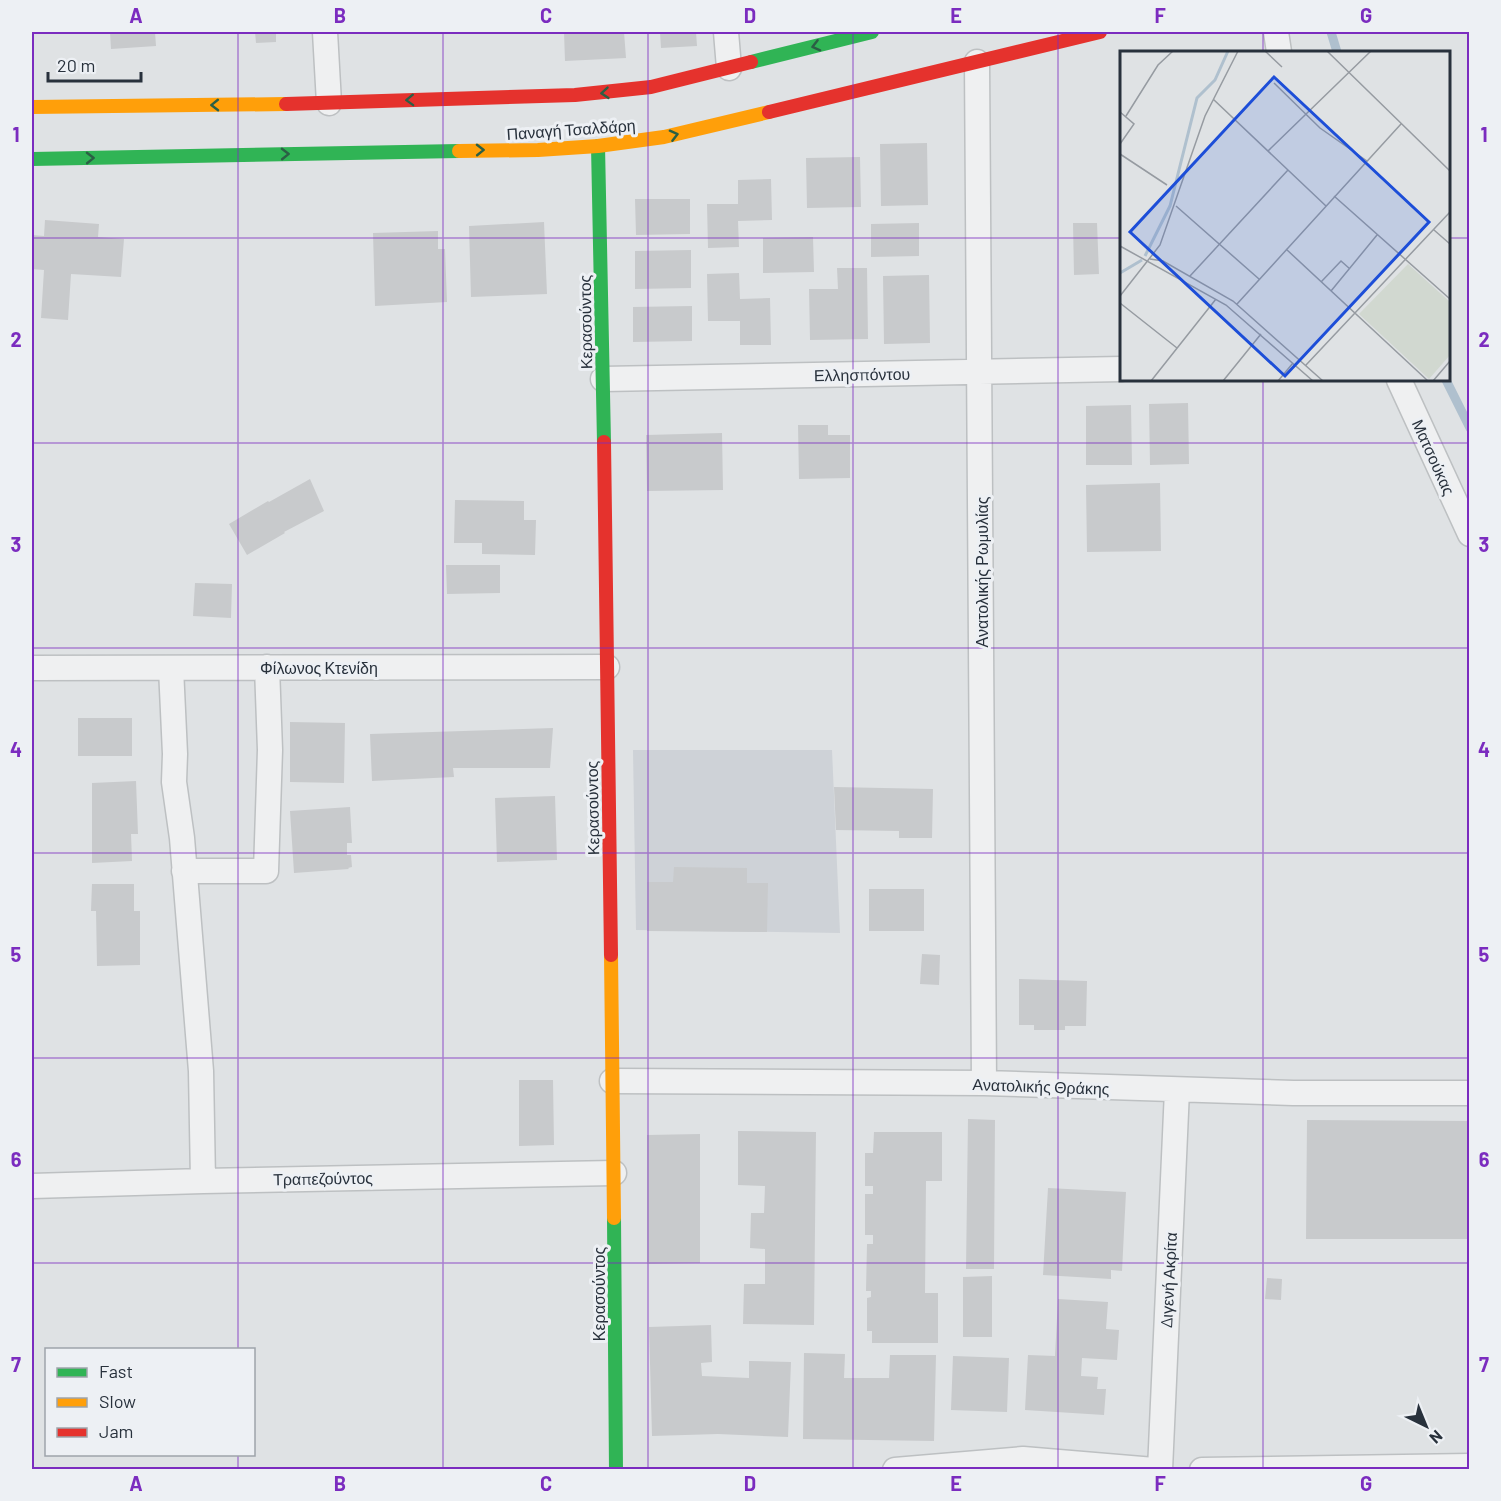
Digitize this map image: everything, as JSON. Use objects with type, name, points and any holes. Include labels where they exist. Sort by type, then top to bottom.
[{"type":"street","points":[[325,32],[329,103]]},
{"type":"street","points":[[726,32],[729,68]]},
{"type":"street","name":"Παναγή Τσαλδάρη","points":[[32,107],[329,103],[612,92],[651,87],[872,32]]},
{"type":"street","name":"Παναγή Τσαλδάρη","points":[[32,159],[538,150],[632,143],[1100,32]]},
{"type":"street","points":[[1276,32],[1279,51]]},
{"type":"street","name":"Ανατολικής Ρωμυλίας","points":[[977,62],[984,1083]]},
{"type":"street","name":"Κερασούντος","points":[[598,146],[614,1173],[616,1470]]},
{"type":"street","name":"Ελλησπόντου","points":[[603,379],[1120,369]]},
{"type":"street","name":"Ματσούκας","points":[[1399,381],[1470,534]]},
{"type":"street","points":[[184,871],[266,871],[270,750],[267,667]]},
{"type":"street","name":"Φίλωνος Κτενίδη","points":[[32,668],[607,667]]},
{"type":"street","points":[[171,668],[174,782],[201,1071],[203,1180]]},
{"type":"street","name":"Ανατολικής Θράκης","points":[[612,1081],[984,1083],[1315,1093],[1470,1093]]},
{"type":"street","name":"Διγενή Ακρίτα","points":[[1160,1470],[1177,1090]]},
{"type":"street","name":"Τραπεζούντος","points":[[32,1186],[203,1180],[614,1173]]},
{"type":"street","points":[[895,1470],[1023,1459],[1154,1470]]},
{"type":"street","points":[[1202,1470],[1470,1466]]},
{"type":"shaded area","points":[[633,750],[832,750],[840,933],[636,930]]},
{"type":"building","points":[[110,32],[155,32],[156,46],[111,49]]},
{"type":"building","points":[[255,32],[276,32],[276,42],[256,43]]},
{"type":"building","points":[[564,32],[624,32],[626,58],[565,61]]},
{"type":"building","points":[[660,32],[696,32],[697,46],[661,48]]},
{"type":"building","points":[[927,143],[928,205],[881,206],[880,144]]},
{"type":"building","points":[[860,157],[861,207],[807,208],[806,158]]},
{"type":"building","points":[[771,179],[772,220],[738,221],[739,247],[708,248],[707,204],[738,204],[738,180]]},
{"type":"building","points":[[635,199],[690,199],[690,234],[636,235]]},
{"type":"building","points":[[45,220],[99,224],[98,237],[124,239],[121,277],[71,274],[68,320],[41,318],[44,270],[32,269],[32,235],[44,236]]},
{"type":"building","points":[[544,222],[547,294],[471,297],[469,226]]},
{"type":"building","points":[[919,223],[919,256],[871,257],[871,224]]},
{"type":"building","points":[[1073,223],[1097,223],[1099,274],[1074,275]]},
{"type":"building","points":[[438,231],[438,249],[445,249],[447,302],[375,306],[373,233]]},
{"type":"building","points":[[813,237],[814,272],[763,273],[763,238]]},
{"type":"building","points":[[691,250],[691,288],[635,289],[635,251]]},
{"type":"building","points":[[837,268],[867,268],[868,339],[810,340],[809,289],[838,289]]},
{"type":"building","points":[[739,273],[740,299],[770,298],[771,345],[740,345],[740,321],[708,321],[707,274]]},
{"type":"building","points":[[929,275],[930,343],[884,344],[883,276]]},
{"type":"building","points":[[692,306],[692,341],[633,342],[633,307]]},
{"type":"building","points":[[1188,403],[1189,464],[1150,465],[1149,404]]},
{"type":"building","points":[[1131,405],[1132,465],[1086,465],[1086,406]]},
{"type":"building","points":[[798,425],[828,425],[828,435],[850,435],[850,478],[799,479]]},
{"type":"building","points":[[722,433],[723,490],[647,491],[646,435]]},
{"type":"building","points":[[310,479],[324,511],[247,555],[229,524]]},
{"type":"building","points":[[1160,483],[1161,551],[1087,552],[1086,485]]},
{"type":"building","points":[[455,500],[524,501],[524,520],[536,520],[535,555],[482,554],[482,543],[454,543]]},
{"type":"building","points":[[446,565],[500,565],[500,593],[447,594]]},
{"type":"building","points":[[195,583],[232,584],[231,618],[193,616]]},
{"type":"building","points":[[78,718],[132,718],[132,756],[78,756]]},
{"type":"building","points":[[290,722],[345,723],[344,783],[290,782]]},
{"type":"building","points":[[553,728],[550,768],[453,768],[454,777],[372,781],[370,734]]},
{"type":"building","points":[[136,781],[138,834],[131,834],[132,861],[92,863],[92,783]]},
{"type":"building","points":[[834,787],[933,789],[932,838],[899,838],[899,831],[836,830]]},
{"type":"building","points":[[555,796],[557,860],[497,862],[495,798]]},
{"type":"building","points":[[350,807],[352,843],[347,843],[347,855],[351,855],[352,867],[294,873],[290,811]]},
{"type":"building","points":[[674,867],[747,868],[747,883],[768,883],[767,932],[647,931],[647,882],[673,882]]},
{"type":"building","points":[[92,884],[134,884],[134,911],[140,911],[140,965],[97,966],[96,911],[91,911]]},
{"type":"building","points":[[869,889],[924,889],[924,931],[869,931]]},
{"type":"building","points":[[922,954],[940,955],[939,985],[920,984]]},
{"type":"building","points":[[1019,979],[1087,981],[1086,1026],[1065,1026],[1065,1030],[1034,1030],[1034,1025],[1019,1025]]},
{"type":"building","points":[[519,1080],[553,1080],[554,1145],[519,1146]]},
{"type":"building","points":[[968,1119],[995,1120],[994,1269],[966,1269]]},
{"type":"building","points":[[1307,1120],[1470,1121],[1470,1239],[1306,1239]]},
{"type":"building","points":[[738,1131],[816,1132],[814,1325],[743,1324],[744,1284],[765,1284],[765,1249],[750,1248],[751,1213],[764,1213],[765,1186],[738,1185]]},
{"type":"building","points":[[874,1132],[942,1132],[942,1181],[926,1181],[925,1293],[938,1293],[938,1343],[872,1343],[872,1331],[867,1331],[867,1298],[871,1297],[871,1291],[866,1291],[867,1244],[873,1244],[873,1235],[865,1235],[865,1194],[873,1194],[873,1186],[865,1186],[865,1153],[873,1153]]},
{"type":"building","points":[[700,1134],[700,1263],[647,1264],[647,1135]]},
{"type":"building","points":[[1048,1188],[1126,1192],[1122,1271],[1111,1270],[1111,1279],[1043,1275]]},
{"type":"building","points":[[992,1276],[992,1337],[963,1337],[963,1277]]},
{"type":"building","points":[[1267,1278],[1282,1279],[1281,1300],[1265,1299]]},
{"type":"building","points":[[1058,1299],[1108,1302],[1106,1329],[1119,1330],[1117,1360],[1082,1358],[1081,1376],[1098,1377],[1097,1389],[1106,1389],[1104,1415],[1025,1410],[1028,1355],[1055,1356]]},
{"type":"building","points":[[711,1325],[712,1362],[701,1363],[702,1376],[749,1378],[749,1361],[791,1362],[788,1437],[718,1434],[652,1436],[649,1327]]},
{"type":"building","points":[[804,1353],[845,1354],[844,1378],[889,1378],[890,1355],[936,1355],[934,1441],[803,1439]]},
{"type":"building","points":[[953,1356],[1009,1358],[1007,1412],[951,1410]]},
{"type":"waterway","points":[[1331,32],[1337,51]]},
{"type":"waterway","points":[[1446,381],[1470,428]]},
{"type":"traffic: fast","points":[[751,62],[872,32]]},
{"type":"traffic: fast","points":[[598,146],[604,442]]},
{"type":"traffic: fast","points":[[32,159],[459,151]]},
{"type":"traffic: fast","points":[[614,1218],[616,1470]]},
{"type":"traffic: slow","points":[[32,107],[286,104]]},
{"type":"traffic: slow","points":[[459,151],[538,150],[598,146],[664,137],[769,112]]},
{"type":"traffic: slow","points":[[611,955],[614,1218]]},
{"type":"traffic: jam","points":[[769,112],[1100,32]]},
{"type":"traffic: jam","points":[[286,104],[575,95],[651,87],[751,62]]},
{"type":"traffic: jam","points":[[604,442],[611,955]]}]
